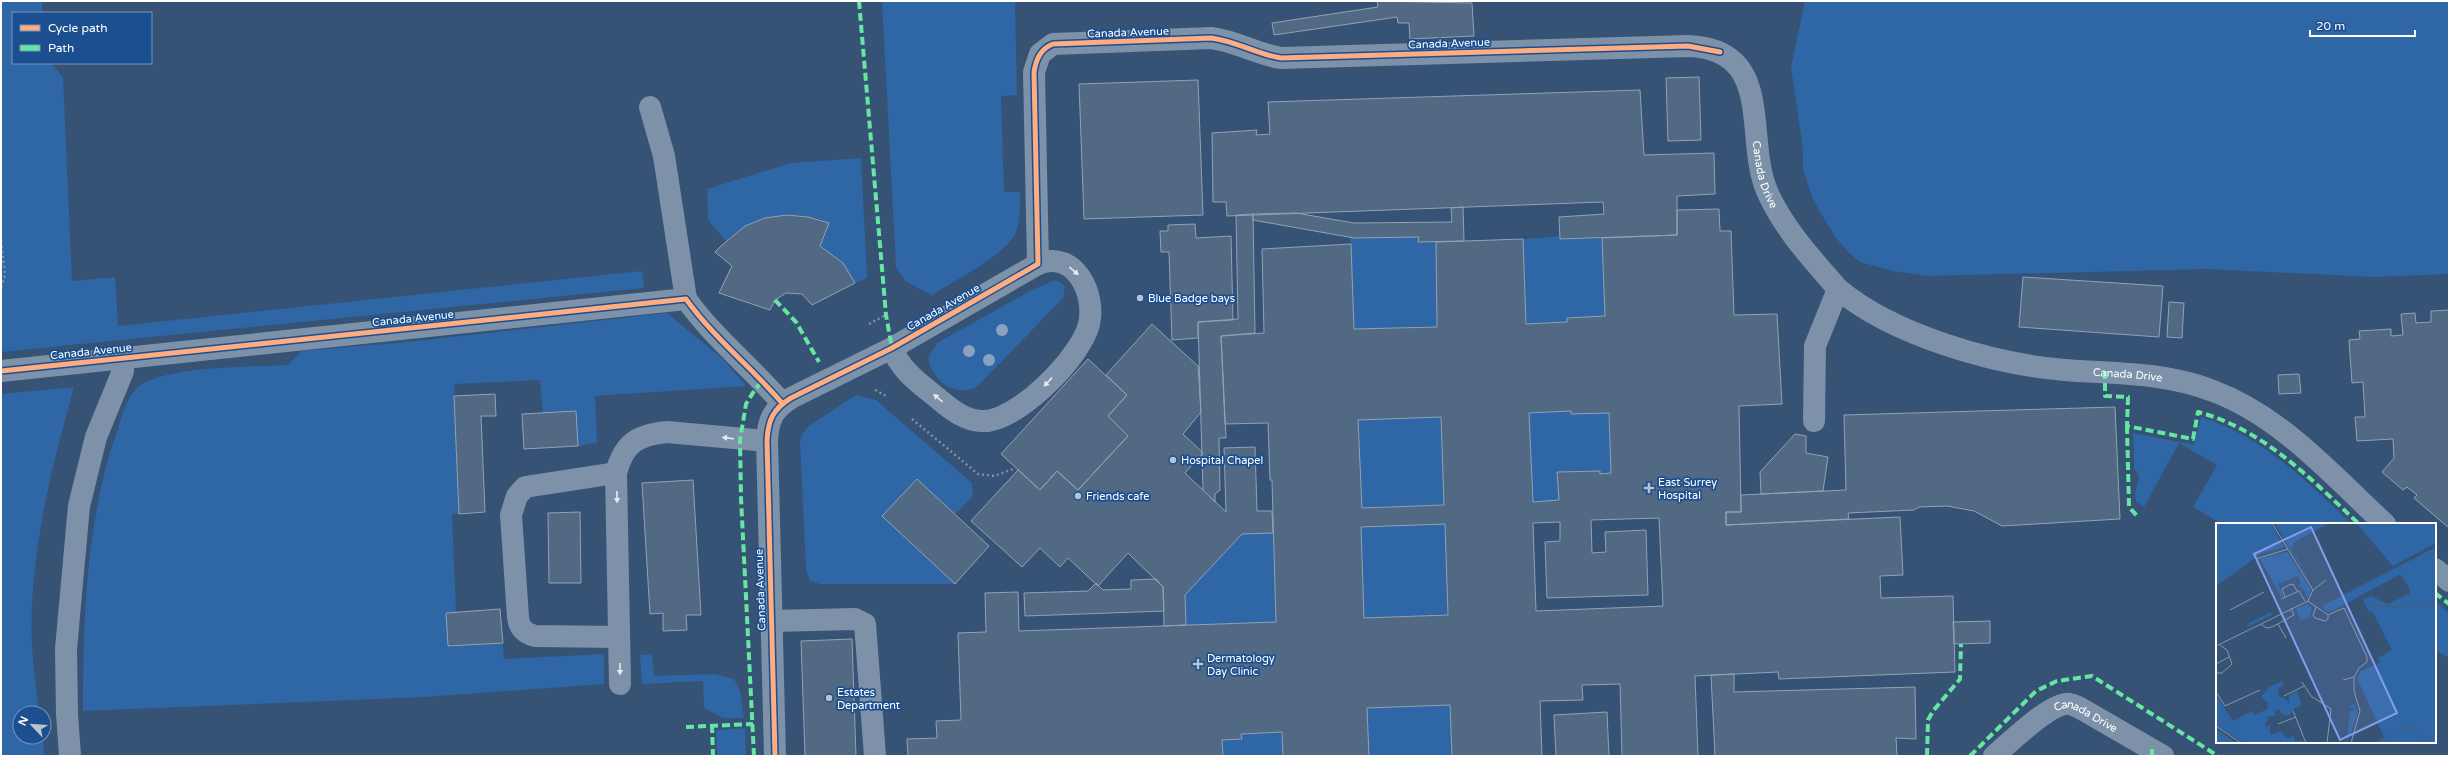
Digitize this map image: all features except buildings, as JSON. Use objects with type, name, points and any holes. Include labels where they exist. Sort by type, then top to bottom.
[{"type":"street","name":"Canada Avenue","points":[[775,756],[767,441],[768,423],[771,416],[782,404],[892,348],[1038,264],[1034,72],[1040,54],[1053,44],[1211,38],[1230,42],[1258,53],[1281,58],[1688,46],[1708,48],[1720,52]]},
{"type":"street","name":"Canada Drive","points":[[1720,52],[1740,69],[1753,95],[1759,167],[1772,201],[1794,236],[1838,289],[1870,311],[1898,325],[1959,348],[1991,358],[2050,368],[2140,373],[2195,385],[2220,394],[2254,412],[2301,446],[2384,523]]},
{"type":"street","points":[[650,107],[664,156],[686,299],[701,318],[758,376],[782,404]]},
{"type":"street","points":[[892,348],[904,369],[960,415],[974,420],[992,421],[1014,411],[1038,392],[1069,358],[1083,339],[1089,325],[1090,302],[1086,285],[1079,274],[1064,263],[1050,261],[1038,264]]},
{"type":"street","points":[[1814,421],[1815,346],[1838,289]]},
{"type":"street","name":"Canada Avenue","points":[[1,371],[686,299]]},
{"type":"street","points":[[70,756],[66,714],[66,649],[79,506],[96,437],[123,371],[123,357]]},
{"type":"street","points":[[620,684],[616,473],[622,453],[635,440],[652,434],[686,433],[767,441]]},
{"type":"street","points":[[616,473],[531,485],[517,496],[511,519],[520,628],[528,634],[536,636],[619,637]]},
{"type":"street","points":[[2436,570],[2449,581]]},
{"type":"street","points":[[772,621],[859,619],[865,624],[875,756]]},
{"type":"street","name":"Canada Drive","points":[[1994,756],[2045,715],[2059,706],[2068,704],[2080,708],[2163,756]]},
{"type":"path","points":[[1,241],[5,274],[1,289]]},
{"type":"path","points":[[873,389],[892,400]]},
{"type":"path","points":[[910,416],[978,474],[994,476],[1016,468]]},
{"type":"shaded area","points":[[1,1],[42,1],[42,12],[12,12],[12,64],[52,64],[63,77],[72,281],[115,277],[118,326],[642,271],[644,288],[1,352]]},
{"type":"shaded area","points":[[882,1],[1015,1],[1017,95],[1001,96],[1004,192],[1020,192],[1020,213],[1017,229],[1010,242],[1001,251],[965,276],[932,295],[905,281],[896,267]]},
{"type":"shaded area","points":[[1805,1],[2449,1],[2449,274],[2373,277],[2207,269],[1927,276],[1893,271],[1860,262],[1849,253],[1836,238],[1813,200],[1803,169],[1803,149],[1791,67]]},
{"type":"shaded area","points":[[861,158],[867,278],[855,283],[843,263],[820,246],[829,223],[816,218],[802,216],[788,215],[775,217],[749,225],[726,241],[708,220],[707,189],[791,163]]},
{"type":"shaded area","points":[[1560,236],[1560,239],[1602,238],[1605,316],[1567,318],[1567,322],[1526,324],[1523,239]]},
{"type":"shaded area","points":[[1350,237],[1419,237],[1419,242],[1436,242],[1437,327],[1354,329]]},
{"type":"shaded area","points":[[1055,280],[1065,286],[1063,298],[978,386],[962,390],[954,389],[947,386],[935,374],[930,366],[928,358],[937,343],[1032,290]]},
{"type":"shaded area","points":[[667,313],[724,360],[746,386],[595,396],[597,443],[578,446],[543,413],[540,380],[455,384],[454,396],[459,514],[452,514],[456,612],[446,613],[448,646],[503,643],[504,659],[604,654],[604,684],[424,697],[83,711],[84,639],[88,568],[99,497],[107,462],[124,410],[133,392],[142,384],[155,378],[172,374],[212,368],[288,365],[301,351],[408,342]]},
{"type":"shaded area","points":[[74,387],[57,451],[37,548],[32,614],[32,647],[38,705],[12,705],[12,745],[43,745],[45,756],[1,756],[1,394]]},
{"type":"shaded area","points":[[856,395],[876,400],[972,483],[973,496],[955,514],[955,584],[820,584],[810,581],[806,569],[800,441],[803,433],[809,426]]},
{"type":"shaded area","points":[[1571,411],[1571,414],[1609,413],[1611,473],[1600,474],[1599,471],[1558,472],[1559,500],[1533,502],[1529,413]]},
{"type":"shaded area","points":[[1441,417],[1444,505],[1362,508],[1358,420]]},
{"type":"shaded area","points":[[2201,417],[2223,425],[2244,436],[2282,462],[2300,476],[2351,523],[2220,523],[2193,507],[2217,465],[2179,443],[2144,507],[2136,502],[2135,493],[2139,476],[2134,468],[2133,433],[2194,445]]},
{"type":"shaded area","points":[[1445,524],[1448,615],[1364,618],[1361,527]]},
{"type":"shaded area","points":[[1273,533],[1276,622],[1186,625],[1185,595],[1242,534]]},
{"type":"shaded area","points":[[2436,602],[2449,613],[2449,658],[2436,651]]},
{"type":"shaded area","points":[[652,654],[654,676],[715,674],[734,679],[740,690],[744,718],[723,718],[704,708],[703,681],[642,684],[640,655]]},
{"type":"shaded area","points":[[1450,705],[1452,756],[1369,756],[1367,708]]},
{"type":"shaded area","points":[[745,728],[746,756],[717,756],[716,730]]},
{"type":"shaded area","points":[[1282,732],[1283,756],[1223,756],[1222,740],[1242,738],[1241,734]]},
{"type":"marked path","points":[[859,1],[886,315],[892,348]]},
{"type":"marked path","points":[[775,300],[796,322],[819,362]]},
{"type":"marked path","points":[[2105,371],[2105,396],[2128,397],[2127,426],[2193,439],[2198,412],[2222,420],[2244,430],[2285,458],[2304,473],[2358,523]]},
{"type":"marked path","points":[[754,756],[741,498],[740,440],[746,404],[756,388],[763,381]]},
{"type":"marked path","points":[[2127,426],[2129,507],[2137,516]]},
{"type":"marked path","points":[[2436,594],[2449,604]]},
{"type":"marked path","points":[[1927,756],[1928,720],[1933,711],[1960,679],[1961,644]]},
{"type":"marked path","points":[[1970,756],[2036,691],[2057,681],[2092,676],[2218,756]]},
{"type":"marked path","points":[[686,727],[753,724]]},
{"type":"marked path","points":[[712,725],[713,756]]},
{"type":"marked path","points":[[2152,749],[2152,756]]},
{"type":"cycle path","points":[[775,756],[767,441],[770,421],[780,406],[791,398],[892,348],[1038,264],[1034,72],[1039,55],[1049,46],[1053,44],[1211,38],[1281,58],[1688,46],[1720,52]]},
{"type":"cycle path","points":[[1,371],[686,299],[708,326],[782,403]]},
{"type":"place","name":"Blue Badge bays","points":[[1140,298]]},
{"type":"place","name":"Hospital Chapel","points":[[1173,460]]},
{"type":"place","name":"East Surrey Hospital","points":[[1649,488]]},
{"type":"place","name":"Friends cafe","points":[[1078,496]]},
{"type":"place","name":"Dermatology Day Clinic","points":[[1198,664]]},
{"type":"place","name":"Estates Department","points":[[829,698]]}]
